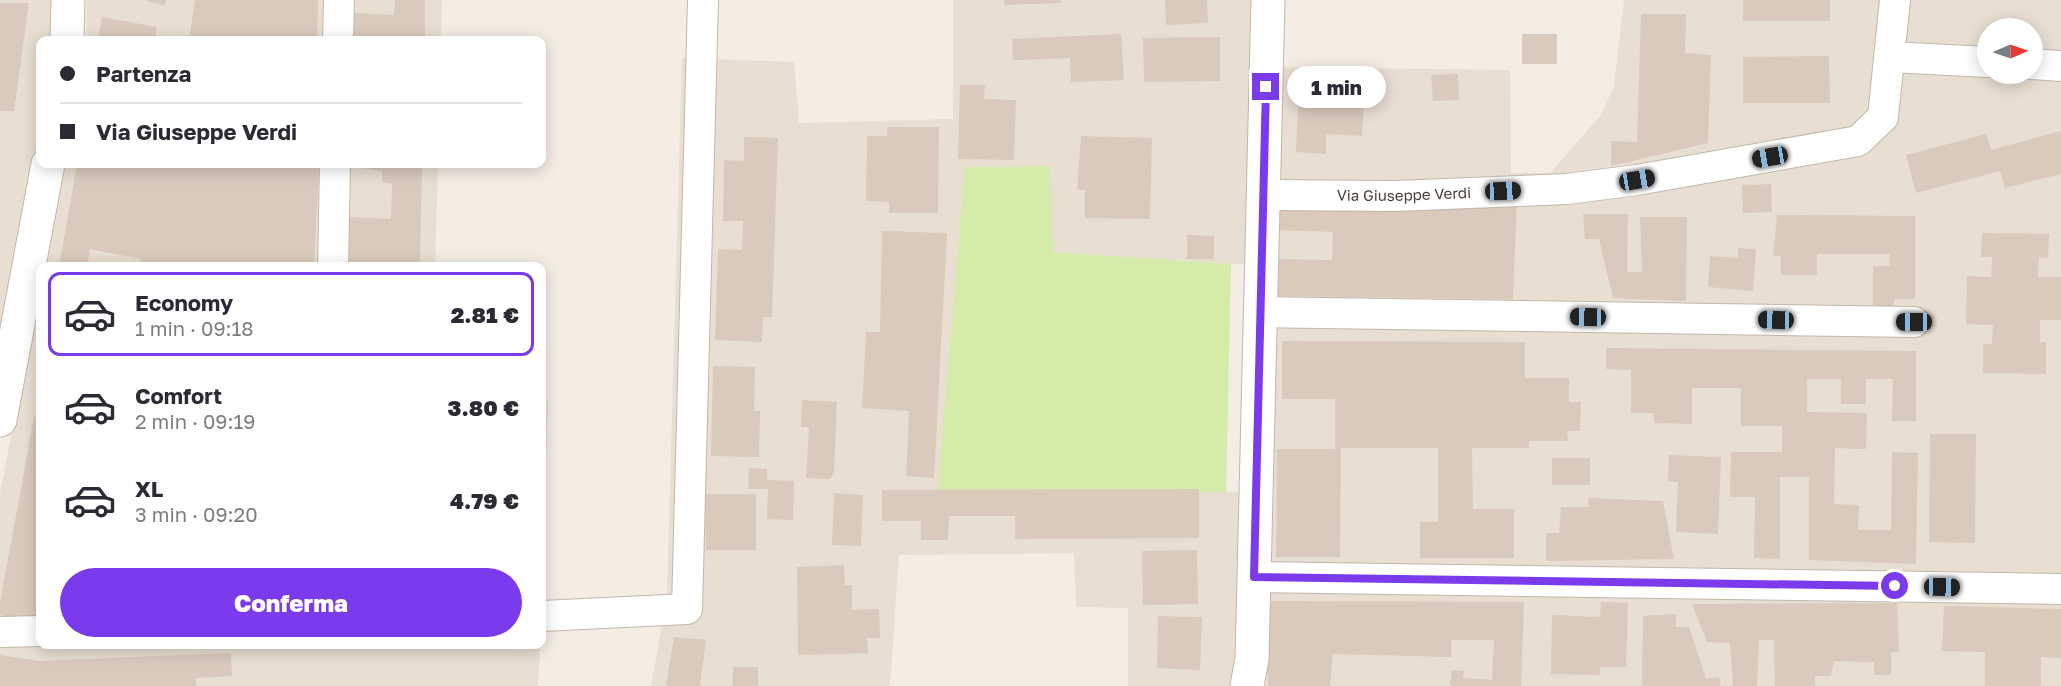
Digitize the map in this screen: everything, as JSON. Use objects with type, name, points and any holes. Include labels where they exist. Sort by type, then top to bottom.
[{"type":"street","points":[[67,36],[68,0]]},
{"type":"street","points":[[338,36],[339,0]]},
{"type":"street","points":[[546,616],[687,609],[703,0]]},
{"type":"street","points":[[1247,686],[1252,659],[1268,0]]},
{"type":"street","name":"Via Giuseppe Verdi","points":[[1263,195],[1395,196],[1567,189],[1637,180],[1858,141],[1883,117],[1895,0]]},
{"type":"street","points":[[1890,57],[1977,61]]},
{"type":"street","points":[[2043,65],[2061,66]]},
{"type":"street","points":[[0,420],[47,168]]},
{"type":"street","points":[[333,262],[335,168]]},
{"type":"street","points":[[1260,312],[1914,322]]},
{"type":"street","points":[[1254,577],[2061,588]]},
{"type":"street","points":[[0,632],[36,631]]},
{"type":"shaded area","points":[[0,0],[56,0],[55,36],[36,36],[36,163],[0,363]]},
{"type":"shaded area","points":[[87,0],[442,0],[441,36],[86,36]]},
{"type":"shaded area","points":[[953,0],[1255,0],[1250,265],[1053,252],[938,490],[1246,492],[1238,686],[1128,686],[1128,608],[1076,607],[1074,553],[899,555],[890,686],[651,686],[667,595],[682,58],[794,62],[799,123],[953,119]]},
{"type":"shaded area","points":[[1624,0],[2061,0],[2061,686],[1255,686],[1273,67],[1510,70],[1511,173],[1550,173],[1601,115],[1614,86]]},
{"type":"shaded area","points":[[65,168],[438,168],[435,262],[46,262]]},
{"type":"shaded area","points":[[36,310],[36,649],[540,649],[538,686],[0,686],[0,493]]},
{"type":"shaded area","points":[[546,400],[548,400],[546,462]]},
{"type":"green space","points":[[1050,166],[1053,252],[1231,264],[1226,492],[938,490],[965,167]]},
{"type":"building","points":[[147,0],[166,0],[165,6]]},
{"type":"building","points":[[195,0],[318,0],[317,36],[190,36]]},
{"type":"building","points":[[395,0],[425,0],[425,36],[352,36],[353,13],[394,15]]},
{"type":"building","points":[[1004,0],[1061,0],[1061,3],[1005,5]]},
{"type":"building","points":[[1165,0],[1207,0],[1208,23],[1166,25]]},
{"type":"building","points":[[1743,0],[1830,0],[1830,21],[1743,21]]},
{"type":"building","points":[[0,3],[29,3],[14,111],[0,111]]},
{"type":"building","points":[[1641,14],[1686,14],[1685,53],[1711,55],[1708,143],[1611,166],[1611,141],[1637,142]]},
{"type":"building","points":[[102,17],[157,27],[156,36],[99,36]]},
{"type":"building","points":[[1121,34],[1124,80],[1071,82],[1070,58],[1013,60],[1012,39]]},
{"type":"building","points":[[1522,34],[1557,34],[1557,64],[1522,64]]},
{"type":"building","points":[[1220,37],[1220,81],[1144,82],[1143,38]]},
{"type":"building","points":[[1829,56],[1830,103],[1743,103],[1743,57]]},
{"type":"building","points":[[1330,70],[1357,72],[1355,100],[1364,102],[1362,136],[1326,134],[1326,154],[1296,152],[1299,84],[1329,86]]},
{"type":"building","points":[[1458,74],[1459,100],[1433,101],[1431,75]]},
{"type":"building","points":[[960,85],[985,85],[984,99],[1016,100],[1014,160],[958,159]]},
{"type":"building","points":[[887,127],[939,127],[938,213],[889,213],[889,202],[866,201],[867,136],[887,136]]},
{"type":"building","points":[[2061,131],[2061,174],[2005,188],[2000,171],[1916,193],[1906,155],[1986,134],[1991,150]]},
{"type":"building","points":[[1081,136],[1152,138],[1150,219],[1085,218],[1085,190],[1077,190]]},
{"type":"building","points":[[744,137],[778,138],[772,317],[763,317],[762,342],[715,340],[718,249],[742,250],[743,221],[723,221],[724,160],[744,161]]},
{"type":"building","points":[[76,168],[319,168],[314,262],[140,262],[141,259],[90,249],[88,262],[60,262]]},
{"type":"building","points":[[362,168],[422,168],[420,262],[348,262],[347,217],[391,219],[392,184],[382,182],[382,171]]},
{"type":"building","points":[[1771,184],[1772,212],[1743,213],[1742,185]]},
{"type":"building","points":[[1517,200],[1513,299],[1276,296],[1277,259],[1332,260],[1333,232],[1276,230],[1278,206]]},
{"type":"building","points":[[1583,214],[1628,214],[1627,272],[1642,272],[1640,217],[1687,217],[1686,301],[1613,298],[1599,239],[1585,239]]},
{"type":"building","points":[[1777,215],[1915,216],[1915,299],[1895,299],[1892,307],[1873,307],[1873,266],[1890,266],[1889,254],[1817,254],[1817,275],[1781,275],[1781,256],[1773,256]]},
{"type":"building","points":[[882,231],[947,233],[934,478],[906,476],[909,411],[862,408],[866,332],[880,332]]},
{"type":"building","points":[[1982,233],[2049,234],[2048,258],[2039,257],[2038,277],[2061,277],[2061,320],[2040,320],[2040,342],[2046,342],[2046,374],[1983,373],[1983,344],[1992,344],[1993,325],[1966,324],[1967,276],[1991,277],[1992,257],[1981,257]]},
{"type":"building","points":[[1187,235],[1214,236],[1214,259],[1187,259]]},
{"type":"building","points":[[1738,248],[1756,249],[1753,291],[1708,287],[1710,256],[1738,258]]},
{"type":"building","points":[[1282,341],[1525,342],[1525,378],[1569,378],[1569,402],[1581,402],[1580,431],[1567,431],[1568,441],[1529,441],[1529,448],[1472,448],[1473,509],[1514,509],[1514,558],[1420,558],[1420,522],[1438,522],[1438,448],[1341,448],[1340,557],[1276,557],[1277,449],[1335,449],[1335,399],[1282,399]]},
{"type":"building","points":[[1606,348],[1916,351],[1916,421],[1892,421],[1893,379],[1866,379],[1866,404],[1841,404],[1841,379],[1807,379],[1807,412],[1867,413],[1866,449],[1835,448],[1834,504],[1859,505],[1858,530],[1891,530],[1892,452],[1918,453],[1916,564],[1809,560],[1809,477],[1780,477],[1780,559],[1754,558],[1755,497],[1730,497],[1731,452],[1782,452],[1782,426],[1741,426],[1741,388],[1692,388],[1692,424],[1654,423],[1654,413],[1631,413],[1631,370],[1606,369]]},
{"type":"building","points":[[713,366],[755,367],[754,411],[760,411],[759,457],[711,456]]},
{"type":"building","points":[[802,400],[837,402],[834,471],[830,479],[806,478],[809,427],[801,427]]},
{"type":"building","points":[[34,417],[36,417],[36,621],[0,615],[0,603]]},
{"type":"building","points":[[1930,434],[1976,434],[1975,543],[1929,542]]},
{"type":"building","points":[[1669,455],[1721,457],[1718,534],[1676,532],[1678,482],[1668,481]]},
{"type":"building","points":[[1552,458],[1590,458],[1590,485],[1552,485]]},
{"type":"building","points":[[749,468],[767,469],[767,480],[794,481],[793,520],[767,519],[768,489],[748,489]]},
{"type":"building","points":[[1199,489],[1199,538],[1015,539],[1015,516],[949,516],[948,540],[921,540],[921,521],[882,521],[882,490]]},
{"type":"building","points":[[834,493],[863,495],[861,546],[832,545]]},
{"type":"building","points":[[705,494],[756,494],[756,550],[706,550]]},
{"type":"building","points":[[1588,498],[1663,501],[1674,559],[1546,561],[1546,533],[1559,533],[1561,507],[1589,507]]},
{"type":"building","points":[[1197,550],[1198,604],[1143,605],[1142,551]]},
{"type":"building","points":[[844,565],[845,585],[852,585],[852,610],[879,609],[880,638],[867,638],[868,653],[798,655],[797,567]]},
{"type":"building","points":[[1268,601],[1524,602],[1521,686],[1450,686],[1452,670],[1464,671],[1463,678],[1492,680],[1494,640],[1451,640],[1451,657],[1333,654],[1330,686],[1268,686]]},
{"type":"building","points":[[1601,602],[1628,603],[1626,667],[1600,667],[1600,675],[1551,674],[1552,615],[1600,617]]},
{"type":"building","points":[[1897,603],[1899,652],[1891,652],[1891,675],[1874,675],[1874,662],[1834,661],[1831,676],[1815,676],[1815,686],[1775,686],[1774,640],[1759,640],[1757,686],[1733,686],[1730,643],[1707,642],[1692,604]]},
{"type":"building","points":[[1944,606],[2061,609],[2061,658],[2041,657],[2041,686],[1985,686],[1985,652],[1942,651]]},
{"type":"building","points":[[1676,614],[1676,627],[1689,627],[1706,679],[1719,677],[1721,686],[1642,686],[1643,616]]},
{"type":"building","points":[[1158,616],[1202,617],[1200,670],[1157,668]]},
{"type":"building","points":[[674,637],[706,640],[700,686],[666,686]]},
{"type":"building","points":[[231,653],[232,676],[196,678],[196,686],[0,686],[0,655],[39,661]]},
{"type":"building","points":[[733,667],[758,667],[758,686],[733,686]]},
{"type":"route","points":[[1266,87],[1254,577],[1895,586]]}]
